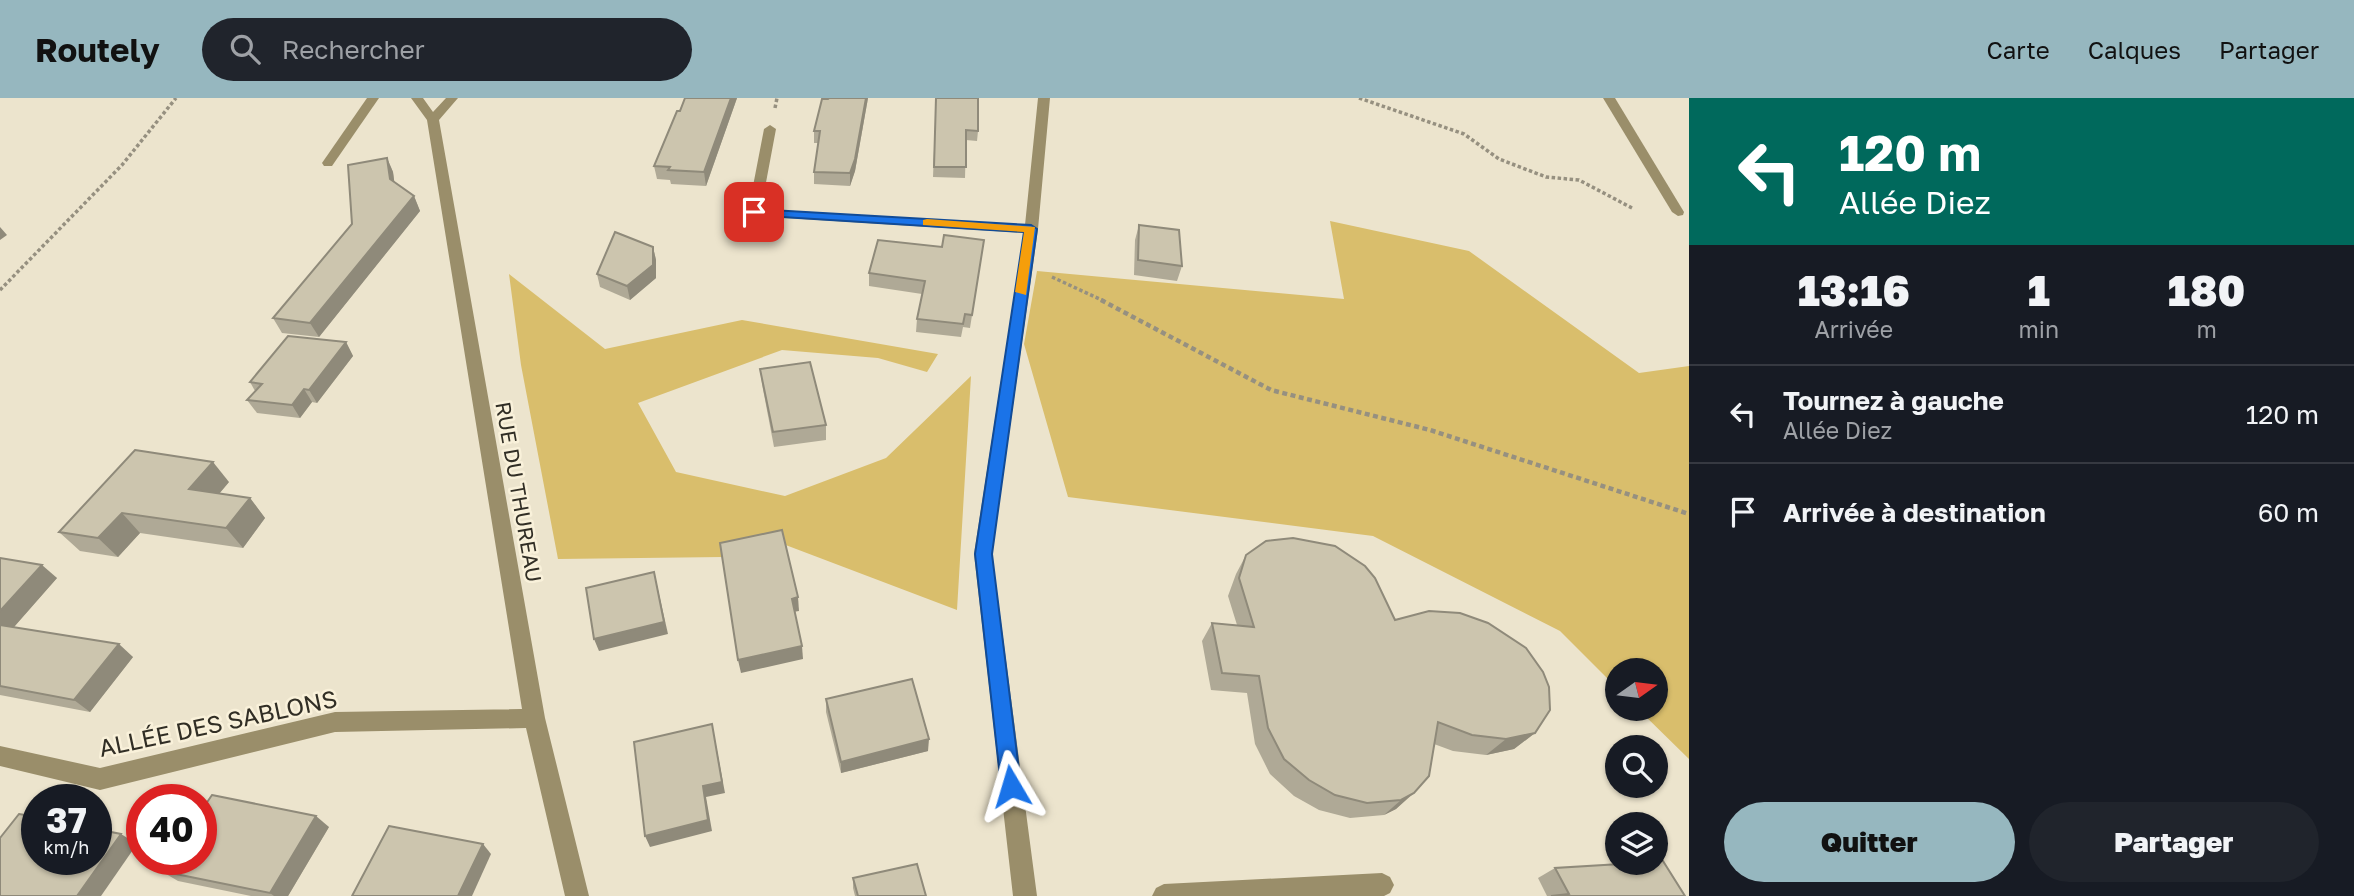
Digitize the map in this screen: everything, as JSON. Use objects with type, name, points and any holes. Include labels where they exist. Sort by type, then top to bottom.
[{"type":"street","points":[[328,163],[373,98]]},
{"type":"street","name":"RUE DU THUREAU","points":[[417,98],[433,120],[534,718],[577,896]]},
{"type":"street","points":[[433,120],[452,98]]},
{"type":"street","points":[[1025,896],[984,554],[1031,229],[1044,98]]},
{"type":"street","points":[[1609,98],[1678,212]]},
{"type":"street","points":[[770,129],[754,212],[1031,229]]},
{"type":"street","name":"ALLÉE DES SABLONS","points":[[0,756],[100,779],[335,722],[534,718]]},
{"type":"street","points":[[1164,896],[1382,885]]},
{"type":"path","points":[[0,290],[122,166],[176,98]]},
{"type":"path","points":[[1359,98],[1464,134],[1499,159],[1546,177],[1579,180],[1632,208]]},
{"type":"path","points":[[1024,271],[1064,280],[1271,390],[1430,430],[1689,514]]},
{"type":"shaded area","points":[[1330,221],[1469,251],[1639,373],[1689,366],[1689,759],[1668,738],[1668,735],[1665,735],[1650,721],[1668,721],[1668,658],[1605,658],[1605,676],[1560,631],[1373,536],[1068,497],[1024,344],[1037,271],[1344,299]]},
{"type":"shaded area","points":[[509,274],[605,349],[742,320],[938,354],[927,372],[878,358],[782,350],[638,403],[676,472],[785,496],[886,458],[971,376],[957,610],[783,544],[723,557],[558,559],[521,365]]},
{"type":"building","points":[[685,98],[731,98],[704,172],[668,170],[670,167],[654,166]]},
{"type":"building","points":[[866,98],[850,173],[814,172],[820,131],[814,131],[822,99]]},
{"type":"building","points":[[936,98],[978,98],[978,131],[966,130],[966,167],[934,167]]},
{"type":"building","points":[[387,158],[390,179],[414,196],[310,323],[273,318],[352,224],[348,165]]},
{"type":"building","points":[[1139,225],[1179,230],[1182,266],[1138,260]]},
{"type":"building","points":[[615,232],[653,247],[653,265],[627,286],[597,274]]},
{"type":"building","points":[[944,235],[984,240],[972,315],[965,314],[963,324],[917,319],[925,281],[869,273],[878,240],[942,247]]},
{"type":"building","points":[[288,336],[346,342],[309,390],[304,389],[292,405],[247,400],[262,384],[250,382]]},
{"type":"building","points":[[810,362],[826,425],[773,432],[760,369]]},
{"type":"building","points":[[135,450],[213,462],[189,489],[250,498],[226,528],[122,513],[98,538],[59,532]]},
{"type":"building","points":[[782,530],[798,597],[792,599],[802,646],[738,660],[720,543]]},
{"type":"building","points":[[1293,538],[1335,546],[1365,566],[1375,578],[1395,620],[1429,611],[1460,613],[1488,623],[1526,648],[1543,672],[1549,687],[1550,710],[1535,733],[1506,739],[1472,735],[1438,722],[1429,776],[1414,793],[1401,800],[1367,803],[1335,795],[1309,780],[1284,759],[1268,728],[1259,676],[1222,673],[1212,623],[1254,627],[1239,578],[1246,555],[1266,541]]},
{"type":"building","points":[[0,558],[42,565],[0,611]]},
{"type":"building","points":[[654,572],[664,622],[594,639],[586,588]]},
{"type":"building","points":[[0,625],[119,644],[74,700],[0,686]]},
{"type":"building","points":[[912,679],[929,739],[841,762],[826,699]]},
{"type":"building","points":[[712,724],[722,782],[703,786],[708,820],[645,836],[634,742]]},
{"type":"building","points":[[217,796],[316,816],[270,893],[181,875],[217,875]]},
{"type":"building","points":[[21,814],[21,875],[92,875],[77,896],[0,896],[0,838]]},
{"type":"building","points":[[389,826],[483,844],[458,896],[352,896]]},
{"type":"building","points":[[112,832],[121,834],[112,847]]},
{"type":"building","points":[[917,864],[926,896],[858,896],[853,878]]},
{"type":"building","points":[[1605,865],[1605,875],[1668,875],[1668,869],[1685,896],[1551,896],[1569,894],[1555,868]]},
{"type":"slow traffic","points":[[927,223],[1031,229],[1021,292]]},
{"type":"route","points":[[754,212],[1031,229],[984,554],[1011,786]]}]
